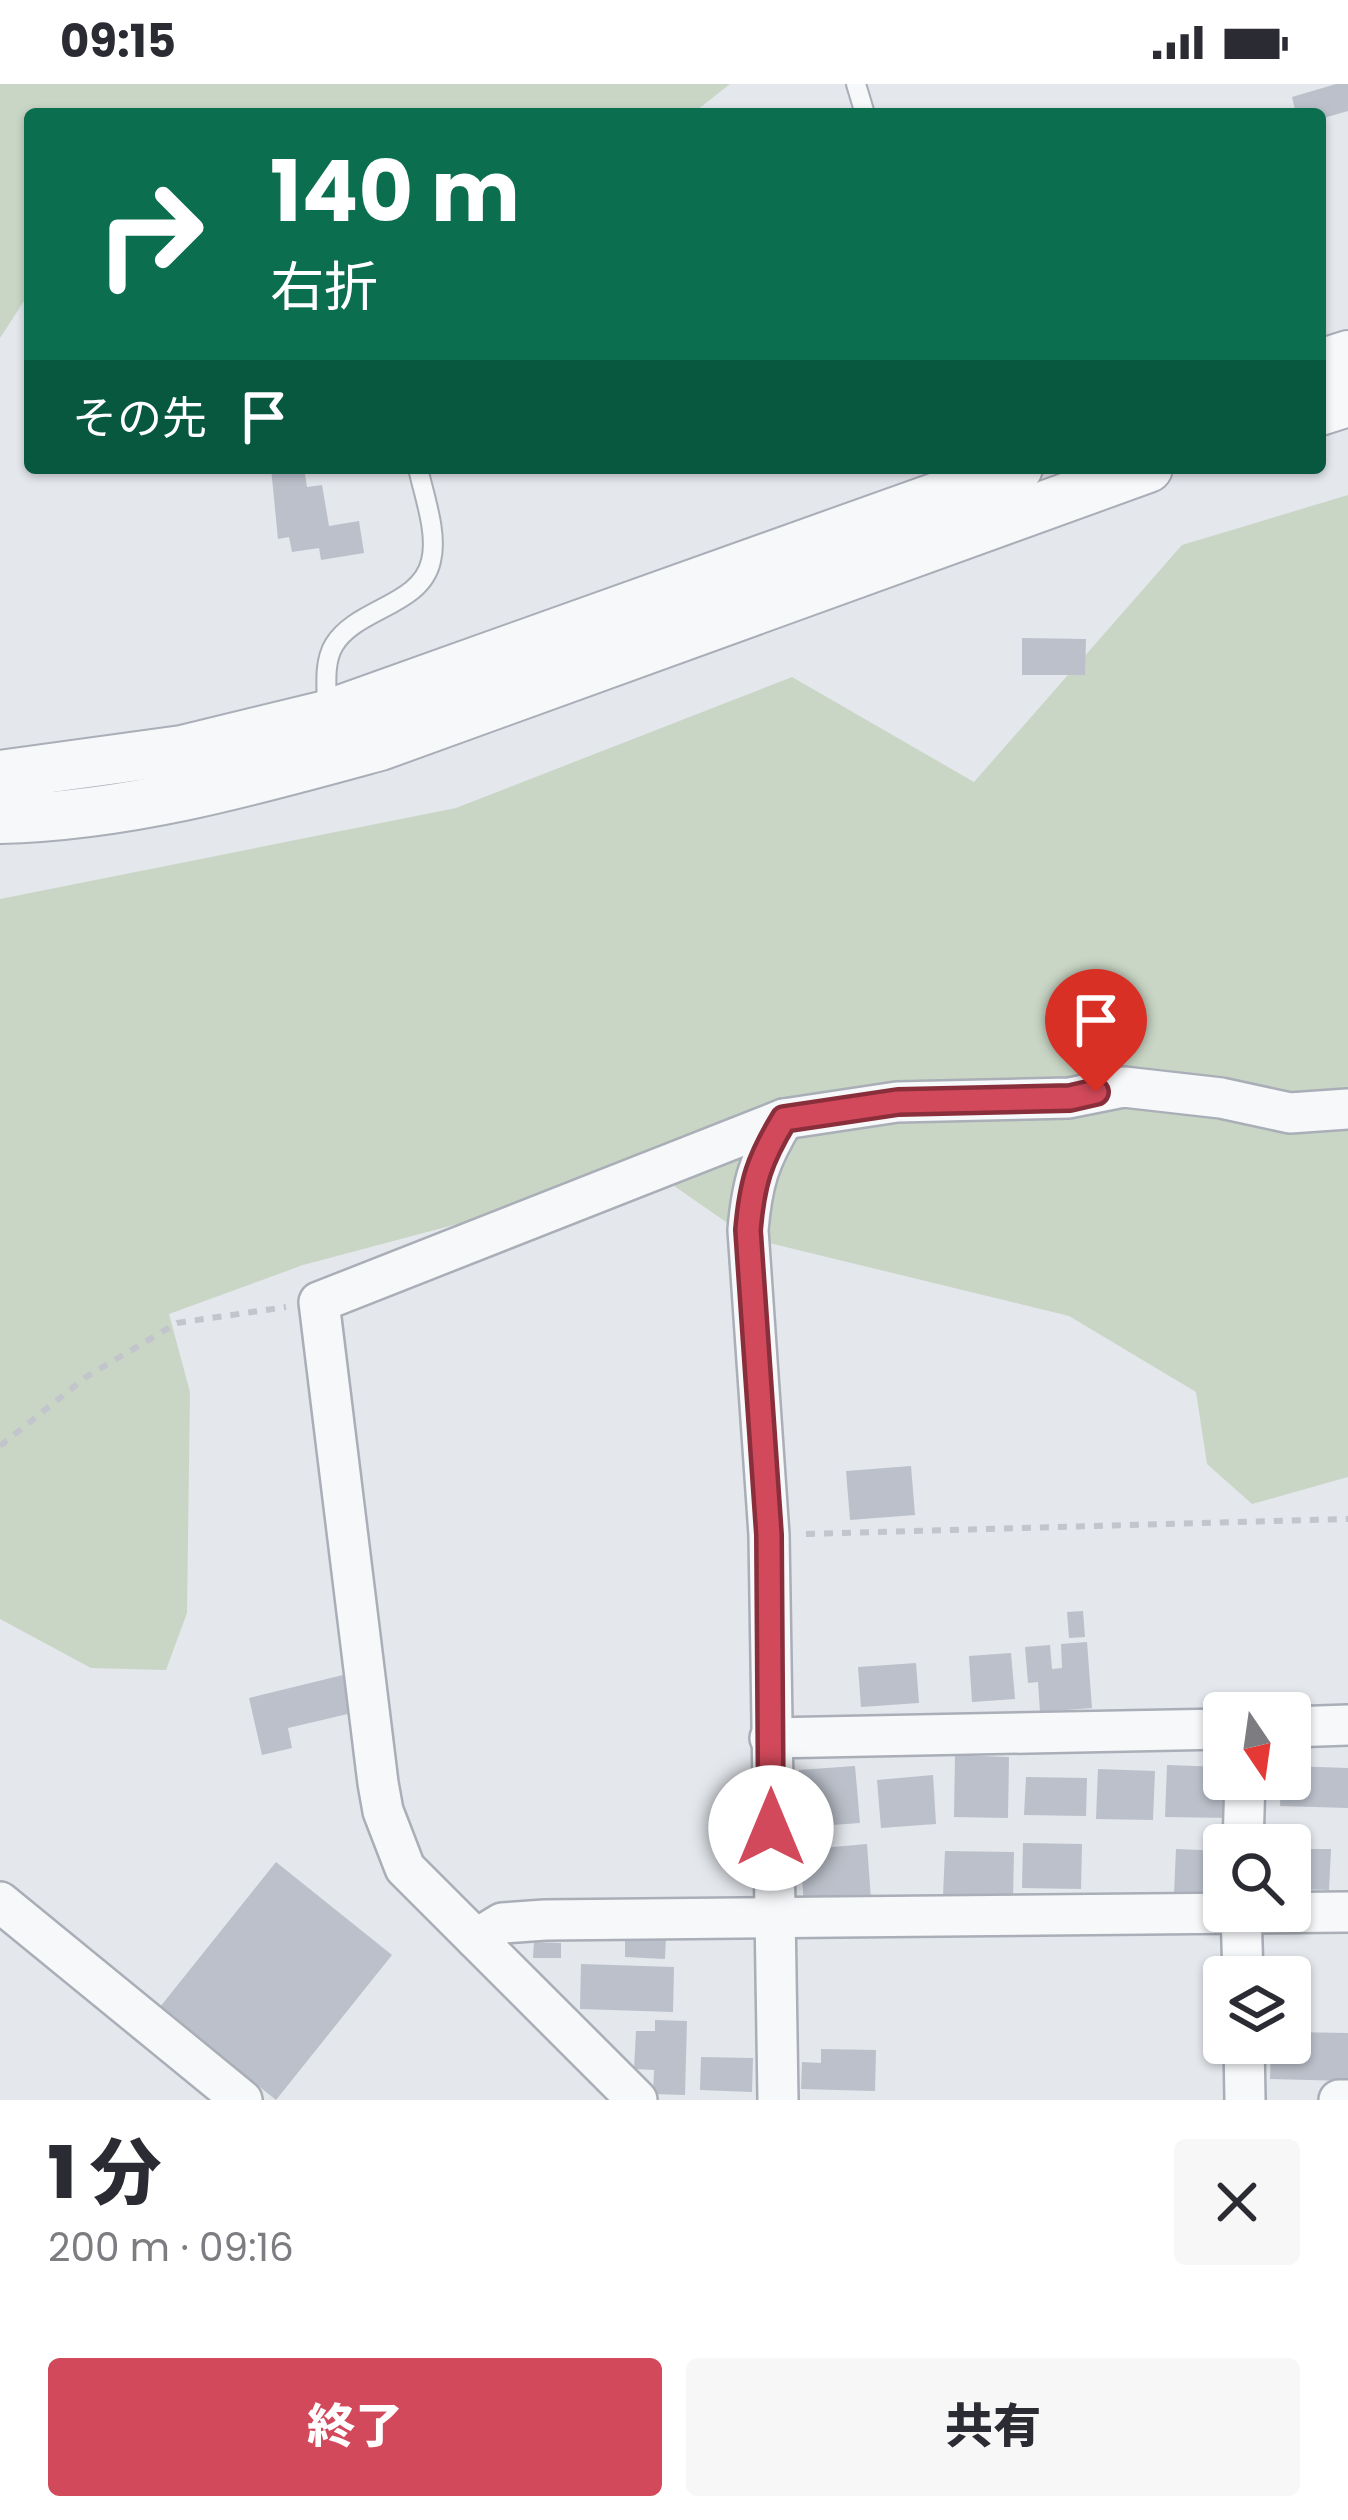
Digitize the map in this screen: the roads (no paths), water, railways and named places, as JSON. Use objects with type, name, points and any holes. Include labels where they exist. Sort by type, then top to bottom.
[{"type":"street","points":[[0,775],[182,750],[326,715],[989,486],[1095,474]]},
{"type":"street","points":[[0,819],[148,803],[253,781],[380,746],[989,486]]},
{"type":"street","points":[[637,2100],[405,1868],[382,1811],[320,1302],[784,1119],[898,1102],[1070,1098],[1124,1087],[1221,1098],[1290,1113],[1348,1109]]},
{"type":"street","points":[[778,2100],[769,1535],[748,1230],[752,1184],[784,1119]]},
{"type":"street","points":[[1311,1726],[1348,1725]]},
{"type":"street","points":[[770,1738],[1203,1729]]},
{"type":"street","points":[[0,1902],[242,2100]]},
{"type":"street","points":[[476,1939],[502,1923],[1203,1912]]},
{"type":"street","points":[[1311,1912],[1348,1912]]},
{"type":"street","points":[[1245,2064],[1246,2100]]},
{"type":"street","points":[[1339,2100],[1348,2100]]},
{"type":"lane","points":[[326,715],[333,645],[352,626],[416,587],[428,571],[432,539],[418,474]]}]
